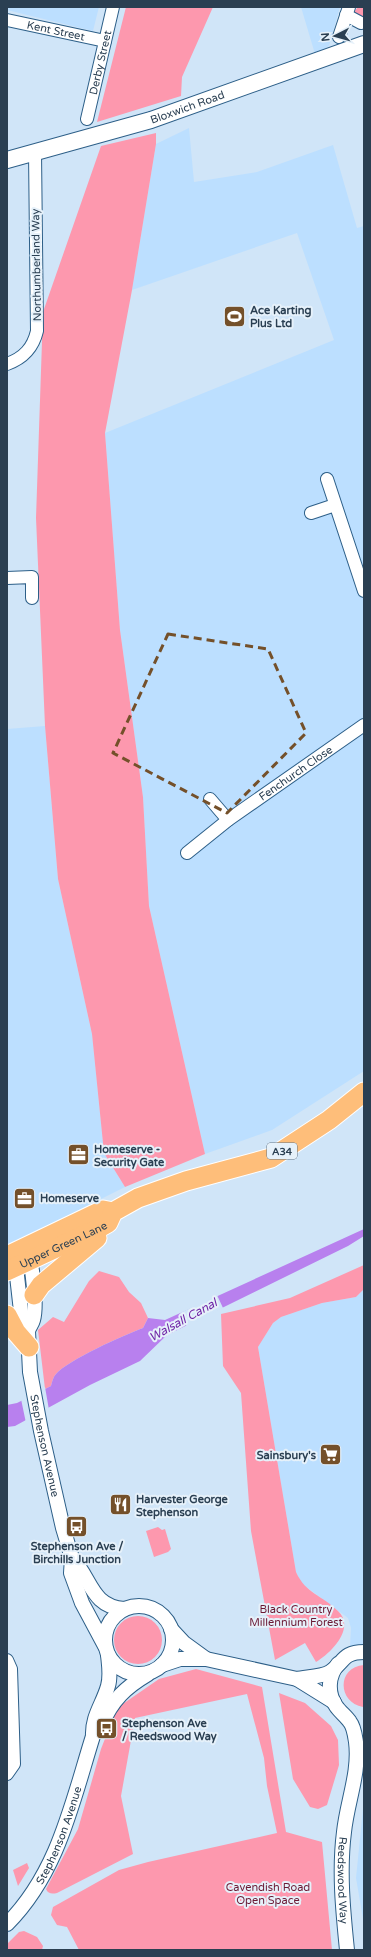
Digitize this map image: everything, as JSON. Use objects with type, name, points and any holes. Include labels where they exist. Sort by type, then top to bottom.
[{"type":"highway","name":"Upper Green Lane","points":[[16,1259],[101,1228],[108,1223],[113,1212],[138,1198],[186,1182],[271,1158],[329,1120],[364,1092]]},
{"type":"highway","name":"Upper Green Lane","points":[[16,1259],[103,1210],[113,1212]]},
{"type":"highway","points":[[34,1295],[41,1285],[98,1236],[101,1228]]},
{"type":"highway","points":[[7,1315],[16,1332],[28,1339]]},
{"type":"main road","name":"Bloxwich Road","points":[[7,160],[151,120],[364,44]]},
{"type":"street","name":"Derby Street","points":[[87,119],[113,7]]},
{"type":"street","points":[[339,37],[347,11],[361,22]]},
{"type":"street","name":"Kent Street","points":[[7,20],[105,41]]},
{"type":"street","name":"Northumberland Way","points":[[7,364],[20,358],[29,350],[35,341],[37,331],[35,152]]},
{"type":"street","points":[[326,479],[364,591]]},
{"type":"street","points":[[311,513],[335,504]]},
{"type":"street","points":[[7,578],[32,577],[32,598]]},
{"type":"street","name":"Fenchurch Close","points":[[187,853],[228,820],[364,725]]},
{"type":"street","points":[[210,799],[228,820]]},
{"type":"street","name":"Stephenson Avenue","points":[[16,1259],[34,1295],[33,1319],[28,1339]]},
{"type":"street","name":"Stephenson Avenue","points":[[16,1259],[22,1320],[28,1339],[31,1378],[41,1431],[63,1528],[72,1558],[71,1573],[74,1586],[106,1650],[110,1677],[108,1686],[92,1724],[93,1736]]},
{"type":"street","name":"Stephenson Avenue","points":[[72,1558],[81,1568],[99,1600],[114,1608],[124,1609]]},
{"type":"street","points":[[135,1606],[147,1607],[157,1612],[165,1619],[171,1629],[171,1651],[158,1668],[144,1674],[133,1674],[114,1664],[106,1650],[105,1635],[108,1624],[115,1615],[124,1609],[135,1606]]},
{"type":"street","name":"Reedswood Way","points":[[171,1629],[184,1643],[206,1659]]},
{"type":"street","name":"Reedswood Way","points":[[291,1678],[330,1672],[349,1655],[364,1652]]},
{"type":"street","name":"Reedswood Way","points":[[158,1668],[180,1659],[206,1659],[291,1678],[351,1718],[364,1720]]},
{"type":"street","points":[[7,1660],[11,1669],[14,1764],[7,1774]]},
{"type":"street","name":"Reedswood Way","points":[[338,1664],[330,1677],[329,1687],[338,1708],[351,1722],[354,1730],[357,1763]]},
{"type":"street","name":"Stephenson Avenue","points":[[7,1924],[36,1888],[56,1851],[68,1819],[93,1736],[100,1727],[110,1708],[122,1692],[158,1668]]},
{"type":"street","name":"Reedswood Way","points":[[347,1950],[342,1879],[344,1832],[357,1763],[364,1747]]},
{"type":"highlighted area","points":[[168,634],[268,649],[306,733],[227,813],[113,753]]},
{"type":"shaded area","points":[[7,7],[99,7],[93,31],[7,10]]},
{"type":"shaded area","points":[[301,7],[340,7],[329,46],[315,54]]},
{"type":"shaded area","points":[[189,128],[194,182],[257,172],[333,145],[357,228],[364,226],[364,1071],[272,1130],[205,1154],[149,906],[143,797],[120,630],[105,433],[334,340],[297,233],[132,290],[156,144]]},
{"type":"shaded area","points":[[45,726],[58,879],[92,1034],[104,1153],[125,1187],[7,1246],[7,729]]},
{"type":"shaded area","points":[[364,1289],[364,1644],[350,1646],[351,1628],[348,1618],[301,1583],[296,1572],[258,1347],[273,1323],[281,1317],[322,1303],[356,1297]]},
{"type":"shaded area","points":[[364,1799],[364,1925],[356,1878]]},
{"type":"shaded area","points":[[364,1925],[364,1950],[363,1950]]},
{"type":"green space","points":[[126,7],[213,7],[182,77],[181,96],[97,122]]},
{"type":"green space","points":[[358,7],[364,7],[364,20],[353,13]]},
{"type":"green space","points":[[156,133],[156,144],[132,290],[105,433],[120,630],[143,797],[149,906],[205,1154],[125,1187],[104,1153],[92,1034],[58,879],[45,726],[36,518],[43,312],[101,146]]},
{"type":"green space","name":"Black Country Millennium Forest","points":[[364,1265],[364,1289],[356,1297],[322,1303],[281,1317],[273,1323],[258,1347],[296,1572],[309,1590],[338,1611],[343,1618],[344,1625],[343,1632],[339,1640],[328,1653],[316,1662],[305,1643],[275,1660],[251,1531],[241,1393],[223,1366],[221,1314],[290,1298]]},
{"type":"green space","points":[[99,1271],[119,1277],[129,1292],[141,1303],[148,1318],[143,1328],[97,1348],[62,1368],[55,1375],[51,1386],[45,1389],[38,1330],[53,1317],[64,1322],[89,1281]]},
{"type":"green space","points":[[158,1527],[162,1530],[165,1529],[171,1549],[168,1552],[154,1557],[146,1531]]},
{"type":"green space","points":[[138,1616],[147,1618],[155,1623],[160,1631],[162,1640],[160,1649],[155,1657],[147,1662],[138,1664],[129,1662],[121,1657],[116,1649],[114,1640],[116,1631],[121,1623],[129,1618]]},
{"type":"green space","points":[[364,1665],[363,1707],[354,1704],[348,1699],[344,1685],[345,1678],[349,1672],[355,1667]]},
{"type":"green space","name":"Cavendish Road Open Space","points":[[196,1669],[262,1687],[286,1832],[322,1842],[332,1950],[79,1950],[67,1927],[57,1925],[51,1915],[53,1907],[119,1870],[277,1833],[267,1786],[264,1758],[247,1694],[135,1718],[121,1796],[133,1854],[57,1893],[50,1893],[46,1889],[78,1829],[101,1749],[117,1708],[159,1679]]},
{"type":"green space","points":[[279,1693],[305,1703],[331,1726],[338,1740],[339,1765],[327,1805],[318,1809],[310,1807],[293,1779]]},
{"type":"green space","points":[[27,1863],[29,1868],[18,1886],[13,1870]]},
{"type":"green space","points":[[24,1931],[37,1937],[43,1946],[42,1950],[7,1950],[7,1944],[19,1932]]},
{"type":"water","name":"Walsall Canal","points":[[364,1229],[364,1236],[348,1246],[167,1335],[140,1361],[90,1385],[15,1426],[7,1427],[7,1405],[17,1403],[51,1386],[55,1375],[62,1368],[97,1348],[143,1328],[148,1318],[165,1320]]},
{"type":"pier","points":[[217,1295],[223,1308],[187,1327],[180,1313]]},
{"type":"pier","points":[[45,1387],[49,1410],[26,1423],[21,1399]]},
{"type":"place","name":"Ace Karting Plus Ltd","points":[[234,316]]},
{"type":"place","name":"Homeserve - Security Gate","points":[[79,1155]]},
{"type":"place","name":"Homeserve","points":[[24,1198]]},
{"type":"place","name":"Sainsbury's","points":[[331,1455]]},
{"type":"place","name":"Harvester George Stephenson","points":[[120,1505]]},
{"type":"place","name":"Stephenson Ave / Birchills Junction","points":[[77,1526]]},
{"type":"place","name":"Stephenson Ave / Reedswood Way","points":[[106,1729]]}]
